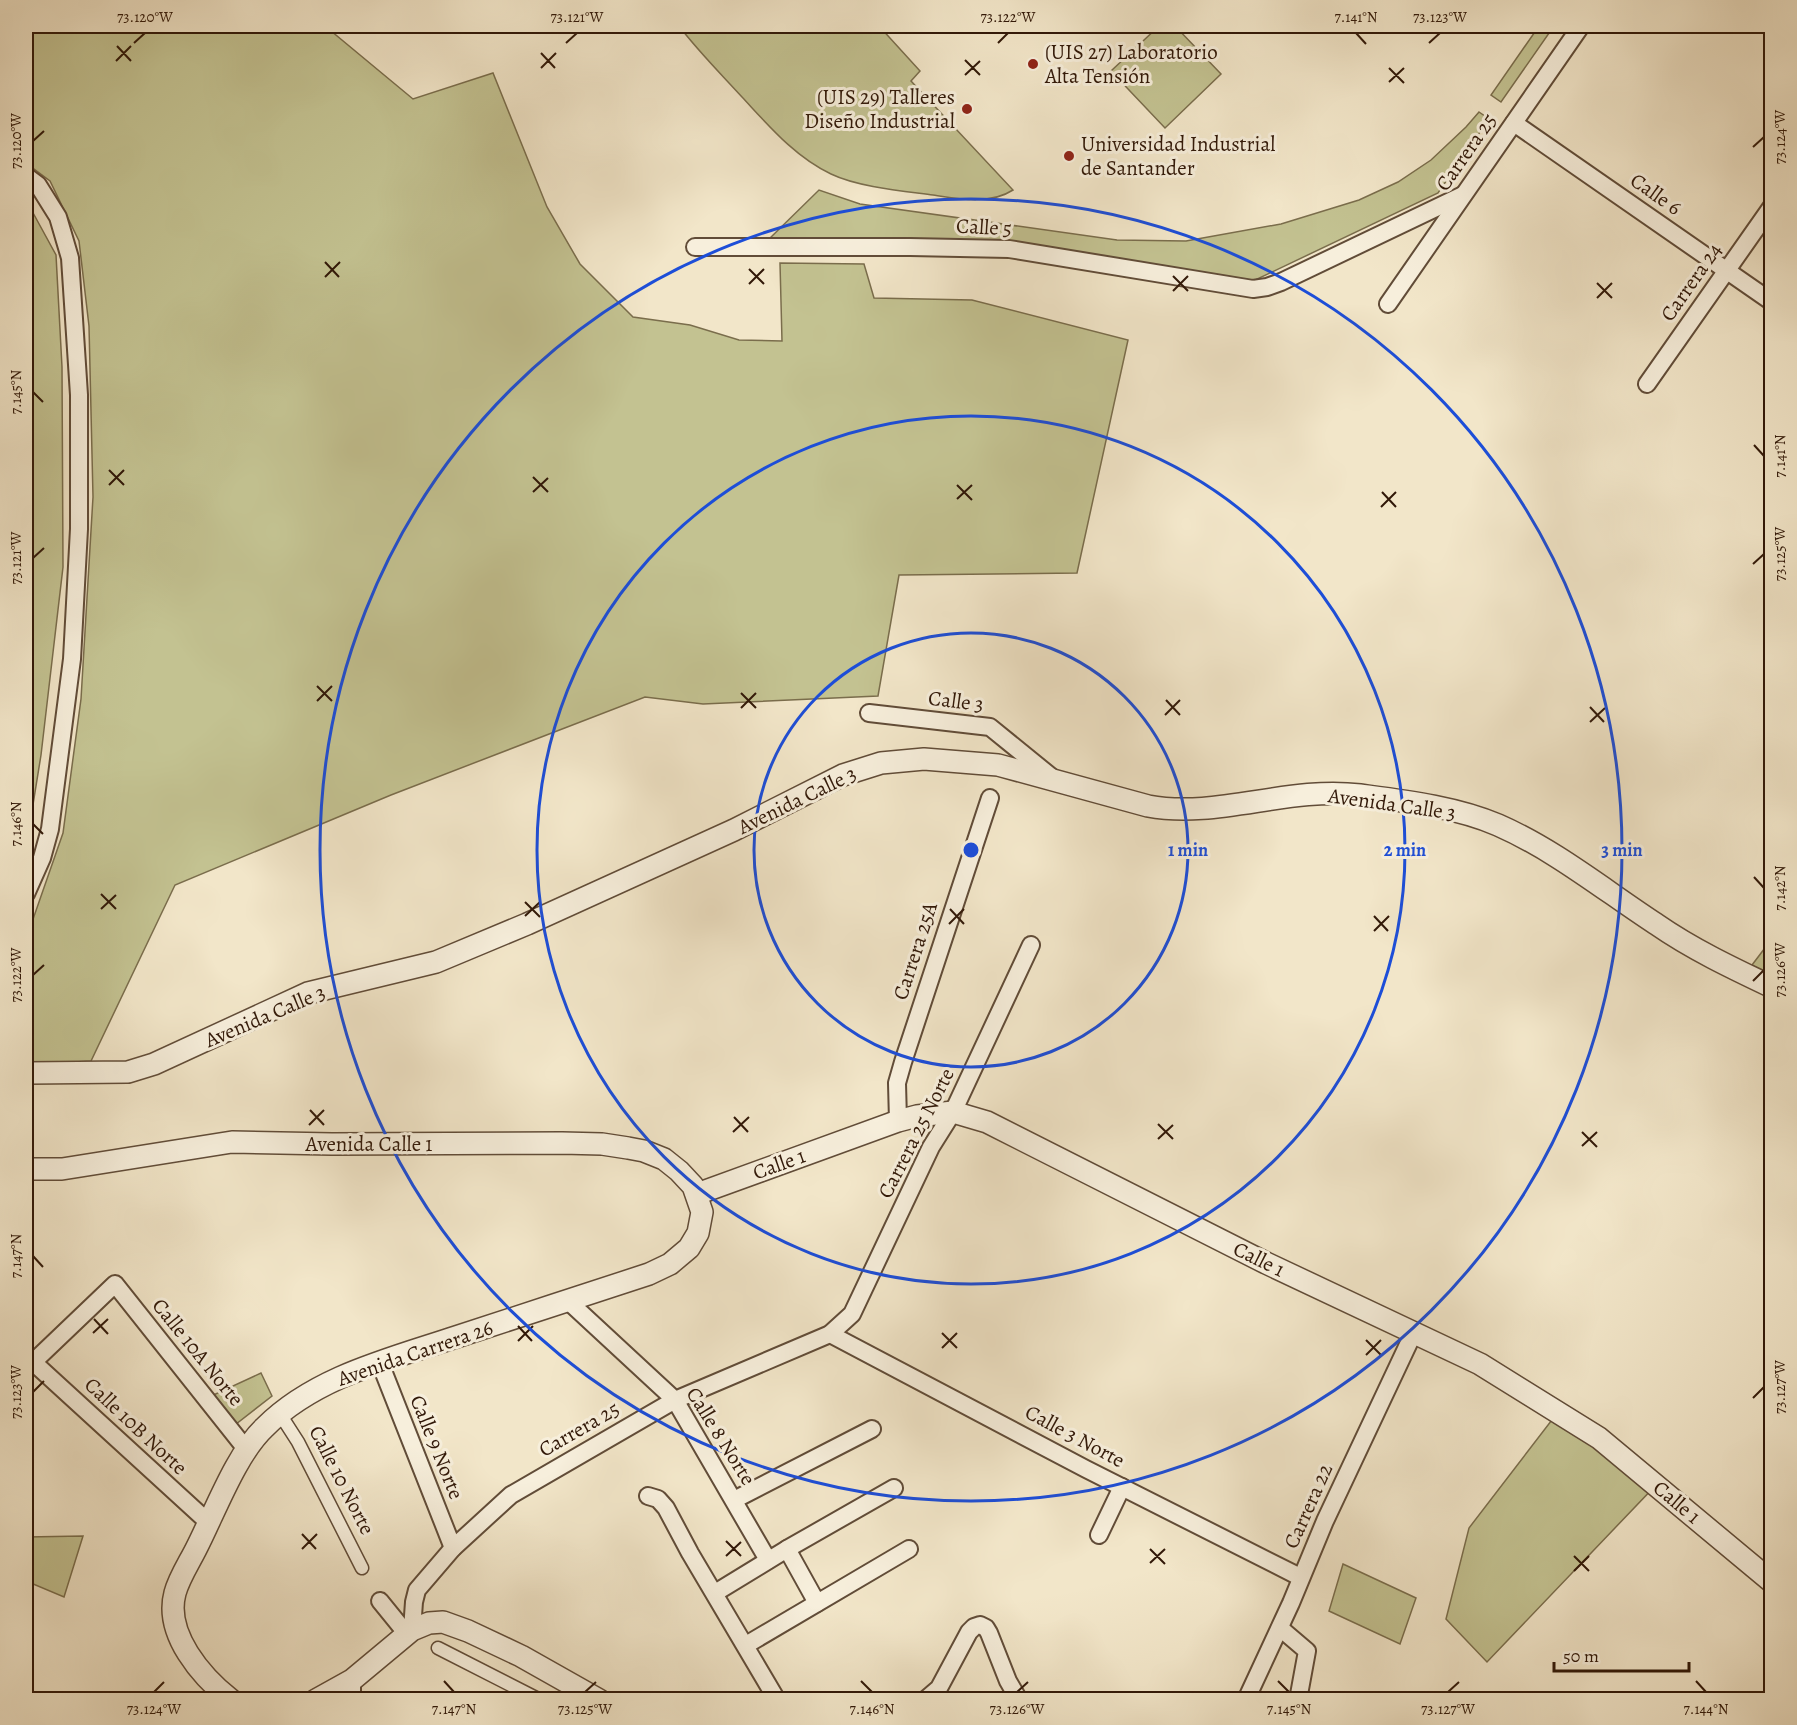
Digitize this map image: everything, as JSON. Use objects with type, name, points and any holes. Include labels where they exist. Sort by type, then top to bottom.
[{"type":"street","name":"Carrera 25","points":[[1388,304],[1581,26]]},
{"type":"street","name":"Calle 6","points":[[1514,123],[1772,302]]},
{"type":"street","points":[[26,176],[38,185],[58,217],[70,258],[79,395],[79,529],[72,659],[50,830],[42,858],[26,894]]},
{"type":"street","name":"Calle 5","points":[[695,247],[1009,249],[1252,289],[1267,287],[1463,195]]},
{"type":"street","name":"Carrera 24","points":[[1647,384],[1772,206]]},
{"type":"street","name":"Calle 3","points":[[869,713],[990,727],[1055,779]]},
{"type":"street","name":"Avenida Calle 3","points":[[27,1074],[128,1072],[154,1064],[308,993],[436,962],[527,924],[734,830],[824,784],[867,767],[898,760],[972,761],[998,765],[1169,810],[1197,809],[1281,796],[1319,793],[1378,798],[1474,816],[1531,842],[1657,925],[1772,987]]},
{"type":"street","name":"Carrera 25A","points":[[898,1121],[897,1083],[990,798]]},
{"type":"street","name":"Carrera 25 Norte","points":[[830,1334],[857,1306],[931,1147],[953,1112],[1031,945]]},
{"type":"street","name":"Calle 1","points":[[697,1194],[917,1116],[953,1112],[987,1122],[1256,1258],[1480,1364],[1599,1438],[1772,1582]]},
{"type":"street","name":"Avenida Calle 1","points":[[26,1169],[62,1169],[232,1142],[572,1143],[628,1148],[664,1159],[689,1180],[697,1194]]},
{"type":"street","name":"Avenida Carrera 26","points":[[231,1700],[201,1672],[188,1652],[175,1624],[172,1608],[175,1592],[208,1523],[246,1449],[264,1427],[319,1387],[380,1363],[567,1300],[650,1275],[670,1264],[688,1248],[698,1233],[702,1212],[697,1194]]},
{"type":"street","name":"Calle 10A Norte","points":[[29,1365],[115,1284],[246,1449]]},
{"type":"street","name":"Calle 8 Norte","points":[[567,1300],[675,1400],[768,1560]]},
{"type":"street","name":"Carrera 22","points":[[1246,1700],[1280,1628],[1300,1576],[1414,1332]]},
{"type":"street","name":"Carrera 25","points":[[409,1631],[417,1590],[453,1548],[510,1495],[675,1400],[830,1334]]},
{"type":"street","name":"Calle 3 Norte","points":[[830,1334],[1122,1487],[1300,1576]]},
{"type":"street","name":"Calle 9 Norte","points":[[380,1363],[453,1548]]},
{"type":"street","name":"Calle 10B Norte","points":[[29,1365],[208,1523]]},
{"type":"street","name":"Calle 10 Norte","points":[[280,1414],[309,1463],[362,1568]]},
{"type":"street","points":[[734,1500],[872,1429]]},
{"type":"street","points":[[1099,1535],[1122,1487]]},
{"type":"street","points":[[715,1593],[894,1488]]},
{"type":"street","points":[[648,1496],[658,1499],[666,1508],[777,1700]]},
{"type":"street","points":[[787,1549],[817,1603]]},
{"type":"street","points":[[746,1645],[909,1549]]},
{"type":"street","points":[[380,1601],[409,1631]]},
{"type":"street","points":[[316,1700],[355,1693],[409,1631],[429,1623],[443,1622],[521,1656],[599,1700]]},
{"type":"street","points":[[925,1700],[939,1688],[969,1632],[980,1625],[986,1628],[1008,1681],[1019,1700]]},
{"type":"street","points":[[1280,1628],[1307,1651],[1298,1700]]},
{"type":"street","points":[[438,1648],[540,1700]]},
{"type":"shaded area","points":[[26,26],[325,26],[413,99],[493,73],[547,207],[580,264],[633,317],[690,325],[739,340],[782,341],[780,263],[864,264],[874,298],[972,300],[1128,340],[1077,573],[899,575],[878,696],[703,704],[645,697],[391,795],[175,885],[91,1061],[26,1065],[26,933],[31,925],[63,833],[81,699],[93,497],[89,326],[79,241],[50,181],[26,163]]},
{"type":"shaded area","points":[[679,26],[879,26],[920,71],[911,81],[1013,190],[994,198],[964,199],[867,185],[831,174],[806,159],[783,140]]},
{"type":"shaded area","points":[[1159,26],[1175,26],[1221,74],[1165,128],[1111,71]]},
{"type":"shaded area","points":[[1539,26],[1554,26],[1501,102],[1491,95]]},
{"type":"shaded area","points":[[1479,112],[1489,119],[1438,193],[1251,282],[1024,244],[768,240],[819,190],[860,204],[1117,240],[1186,241],[1281,224],[1359,200],[1398,182],[1431,160]]},
{"type":"shaded area","points":[[26,200],[56,255],[62,367],[63,567],[41,755],[26,848]]},
{"type":"shaded area","points":[[1771,940],[1772,974],[1752,965]]},
{"type":"shaded area","points":[[261,1373],[272,1396],[231,1428],[209,1397]]},
{"type":"shaded area","points":[[1558,1412],[1656,1485],[1487,1662],[1446,1619],[1469,1528]]},
{"type":"shaded area","points":[[83,1536],[64,1597],[26,1581],[26,1537]]},
{"type":"shaded area","points":[[1343,1564],[1416,1598],[1400,1644],[1329,1611]]},
{"type":"shaded area","points":[[1427,1693],[1438,1699],[1385,1699]]},
{"type":"place","name":"(UIS 27) Laboratorio Alta Tensión","points":[[1033,64]]},
{"type":"place","name":"(UIS 29) Talleres Diseño Industrial","points":[[967,109]]},
{"type":"place","name":"Universidad Industrial de Santander","points":[[1069,156]]}]
